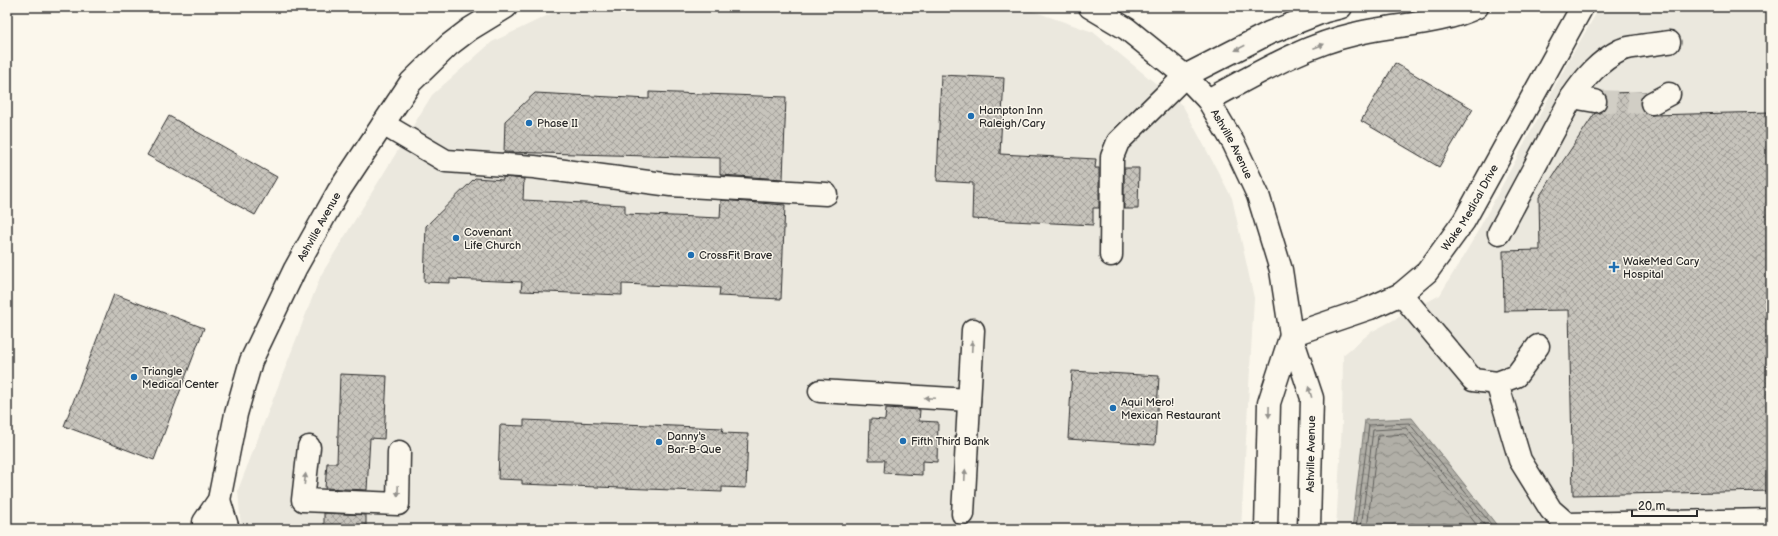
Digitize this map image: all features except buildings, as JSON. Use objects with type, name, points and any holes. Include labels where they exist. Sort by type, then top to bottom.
[{"type":"street","name":"Ashville Avenue","points":[[204,529],[204,522],[219,500],[236,414],[252,361],[295,269],[338,192],[411,82],[449,45],[470,29],[506,7]]},
{"type":"street","name":"Ashville Avenue","points":[[1090,7],[1127,29],[1185,76],[1208,100],[1234,144],[1258,195],[1281,270],[1291,335],[1312,398],[1309,529]]},
{"type":"street","points":[[1111,255],[1112,157],[1118,142],[1185,76],[1269,33],[1325,11],[1341,7]]},
{"type":"street","points":[[1208,100],[1283,60],[1354,34],[1448,16],[1477,7]]},
{"type":"street","name":"Wake Medical Drive","points":[[1291,335],[1370,308],[1400,294],[1427,272],[1464,221],[1582,7]]},
{"type":"street","points":[[1269,33],[1283,60]]},
{"type":"street","points":[[1500,233],[1572,97],[1583,80],[1597,66],[1622,50],[1669,42]]},
{"type":"street","points":[[1572,97],[1596,101]]},
{"type":"street","points":[[383,124],[446,162],[534,167],[671,185],[826,194]]},
{"type":"street","points":[[1400,294],[1473,380],[1496,383],[1516,376],[1538,346]]},
{"type":"street","points":[[963,514],[973,330]]},
{"type":"street","name":"Ashville Avenue","points":[[1266,529],[1269,403],[1291,335]]},
{"type":"street","points":[[1496,383],[1520,460],[1550,510],[1567,524],[1771,520]]},
{"type":"street","points":[[820,391],[969,400]]},
{"type":"street","points":[[309,447],[303,500],[398,504],[400,452]]},
{"type":"street","name":"Ashville Avenue","points":[[219,500],[228,529]]},
{"type":"shaded area","points":[[565,7],[1021,7],[1093,32],[1183,106],[1232,198],[1254,298],[1241,529],[241,529],[238,490],[321,275],[432,95],[492,42]]},
{"type":"shaded area","name":"WakeMed Cary Hospital","points":[[1600,7],[1771,7],[1771,529],[1336,529],[1342,423],[1343,355],[1371,332],[1440,295],[1473,240],[1570,58]]},
{"type":"water","points":[[1412,418],[1499,529],[1352,529],[1365,420]]},
{"type":"tunnel","points":[[1595,101],[1652,103]]},
{"type":"place","name":"Hampton Inn Raleigh/Cary","points":[[971,116]]},
{"type":"place","name":"Phase II","points":[[529,123]]},
{"type":"place","name":"Covenant Life Church","points":[[456,238]]},
{"type":"place","name":"CrossFit Brave","points":[[691,255]]},
{"type":"place","name":"WakeMed Cary Hospital","points":[[1614,267]]},
{"type":"place","name":"Triangle Medical Center","points":[[134,377]]},
{"type":"place","name":"Aqui Mero! Mexican Restaurant","points":[[1113,408]]},
{"type":"place","name":"Fifth Third Bank","points":[[903,441]]},
{"type":"place","name":"Danny's Bar-B-Que","points":[[659,442]]}]
